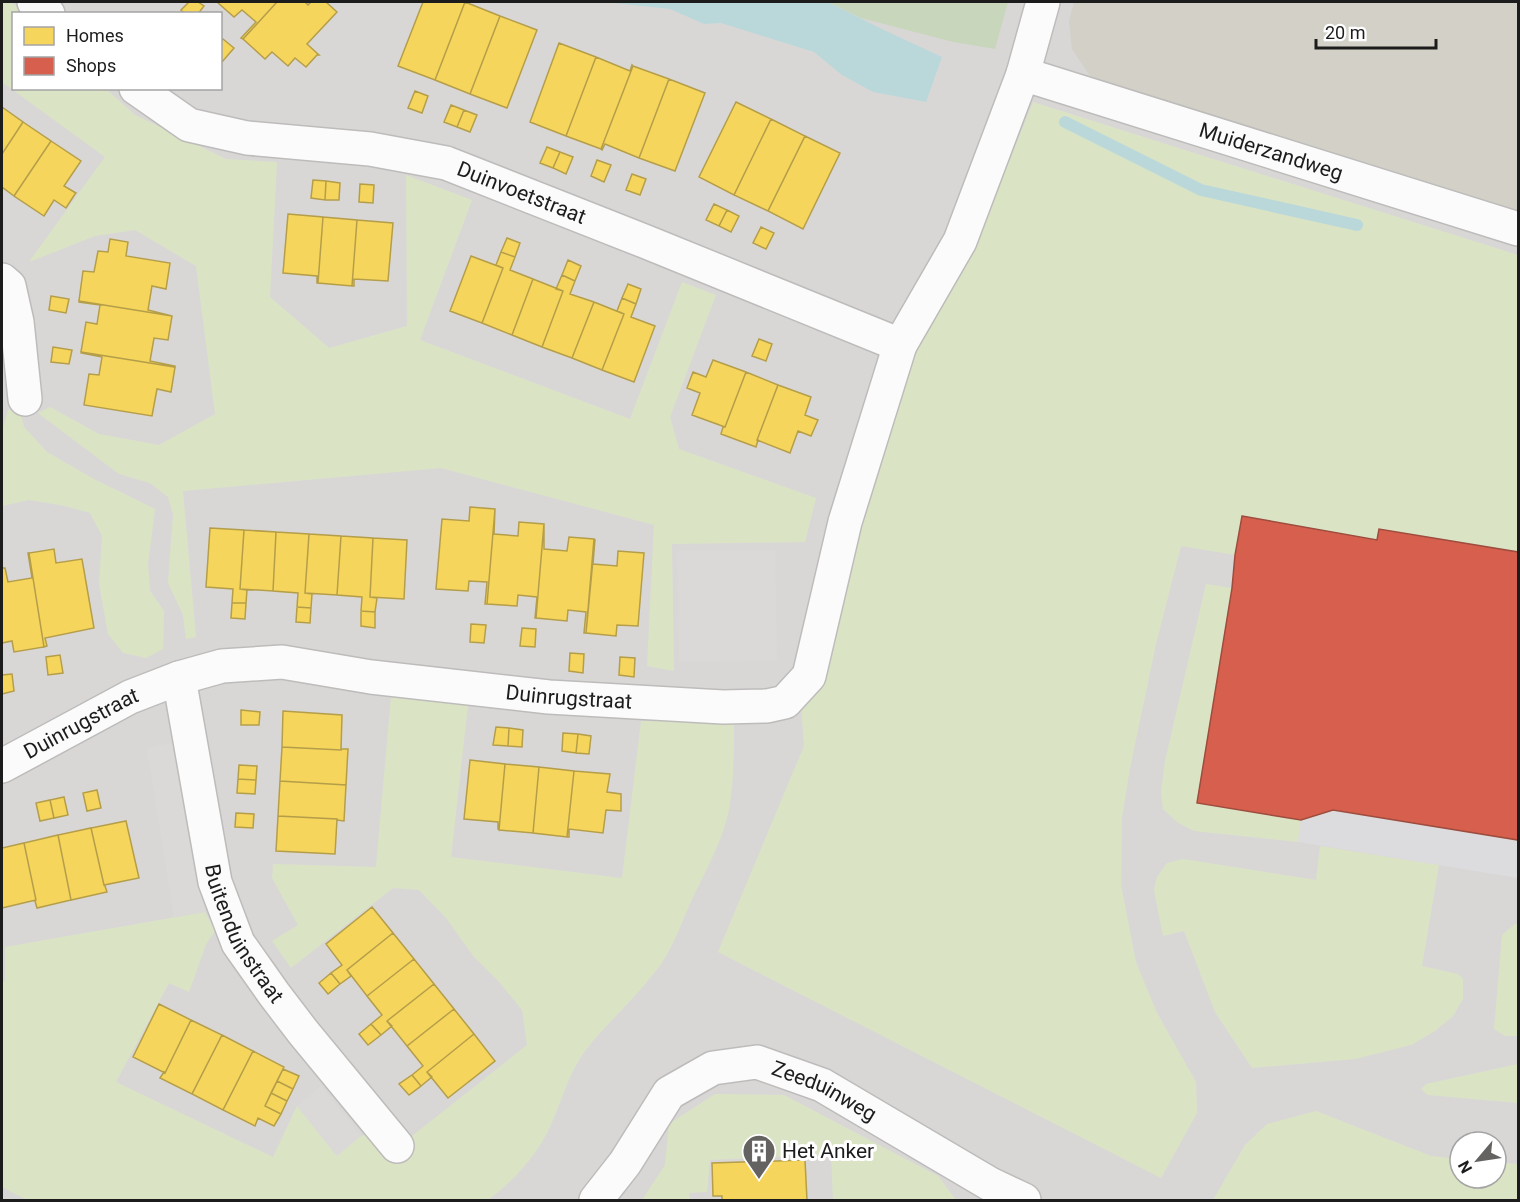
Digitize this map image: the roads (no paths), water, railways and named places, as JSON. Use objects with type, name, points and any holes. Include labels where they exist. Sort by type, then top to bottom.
[{"type":"street","points":[[34,2],[46,12]]},
{"type":"street","points":[[900,345],[960,241],[1023,74],[1043,2]]},
{"type":"street","name":"Muiderzandweg","points":[[1023,74],[1518,229]]},
{"type":"street","name":"Duinvoetstraat","points":[[139,90],[189,125],[247,138],[370,149],[446,164],[644,241],[900,345]]},
{"type":"street","points":[[2,280],[9,286],[17,322],[25,399]]},
{"type":"street","name":"Duinrugstraat","points":[[2,766],[130,697],[179,678],[222,666],[282,662],[371,677],[549,697],[723,706],[767,706],[784,702],[809,676],[845,522],[900,345]]},
{"type":"street","name":"Buitenduinstraat","points":[[179,678],[215,882],[238,943],[303,1032],[397,1146]]},
{"type":"street","name":"Zeeduinweg","points":[[596,1200],[625,1163],[669,1092],[713,1068],[757,1062],[822,1085],[990,1184],[1024,1200]]},
{"type":"water","points":[[604,2],[828,2],[942,57],[926,102],[873,92],[842,75],[814,52],[721,23],[704,24],[670,9]]},
{"type":"waterway","points":[[1065,122],[1201,190],[1357,225]]},
{"type":"place","name":"Het Anker","points":[[759,1180]]}]
